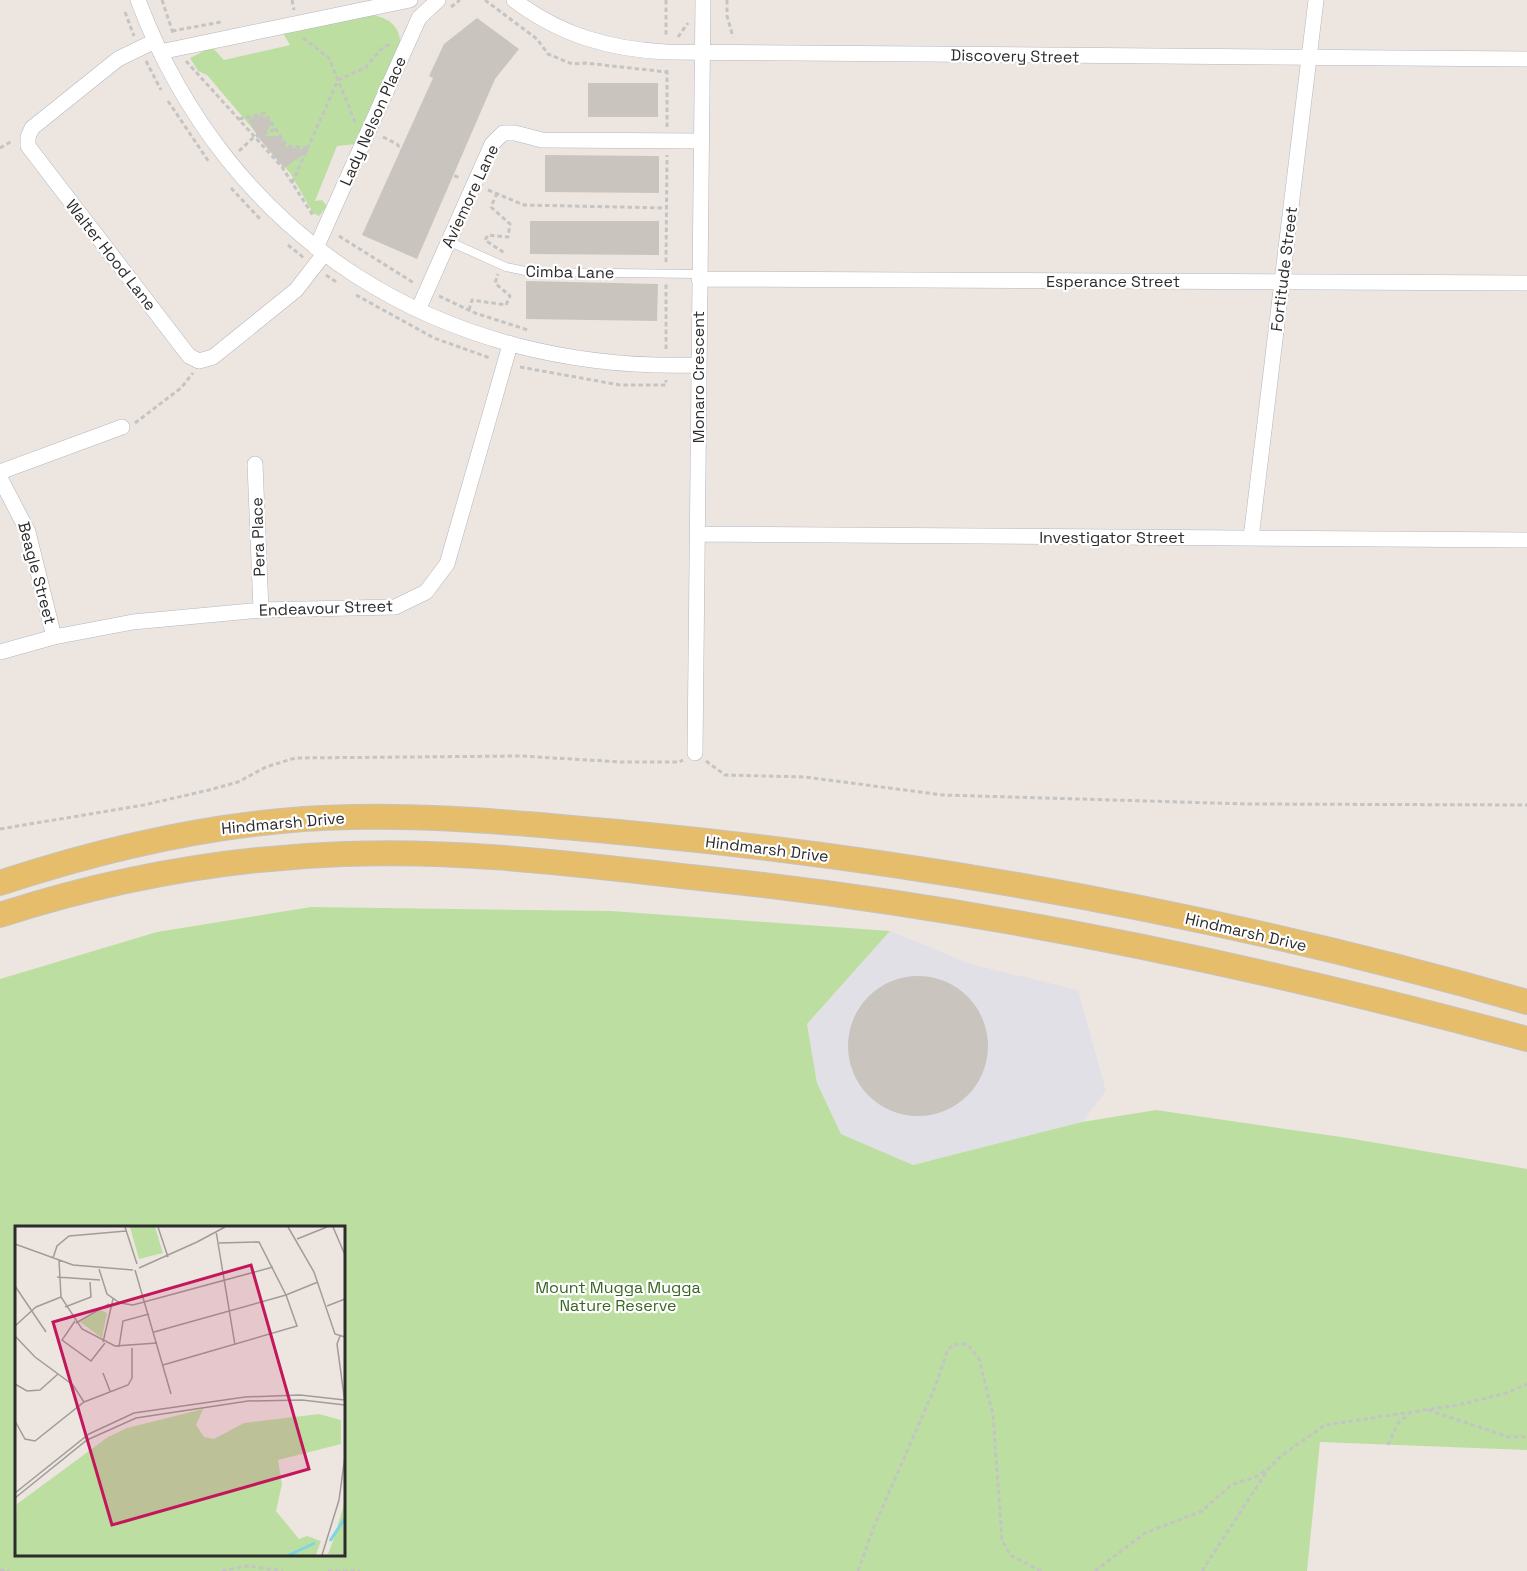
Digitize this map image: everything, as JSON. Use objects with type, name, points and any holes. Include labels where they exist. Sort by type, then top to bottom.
[{"type":"main road","name":"Hindmarsh Drive","points":[[0,883],[95,854],[242,825],[355,817],[422,817],[508,823],[753,847],[1035,889],[1286,941],[1527,1002]]},
{"type":"main road","points":[[0,915],[139,878],[247,862],[346,854],[485,857],[758,884],[1048,928],[1248,969],[1527,1039]]},
{"type":"street","points":[[138,0],[157,46],[190,107],[229,161],[269,206],[320,251],[369,285],[464,330],[510,345],[584,360],[666,366],[698,365]]},
{"type":"street","points":[[157,46],[180,48],[410,0]]},
{"type":"street","name":"Lady Nelson Place","points":[[320,251],[326,226],[419,18],[438,0]]},
{"type":"street","name":"Discovery Street","points":[[514,0],[556,27],[586,39],[633,50],[666,47],[703,53],[1527,59]]},
{"type":"street","name":"Monaro Crescent","points":[[695,753],[702,0]]},
{"type":"street","name":"Fortitude Street","points":[[1251,538],[1316,0]]},
{"type":"street","name":"Walter Hood Lane","points":[[157,46],[139,49],[111,65],[32,128],[28,137],[28,146],[189,356],[199,361],[213,357],[296,290],[315,266],[320,251]]},
{"type":"street","name":"Aviemore Lane","points":[[418,310],[492,144],[503,133],[515,133],[542,140],[699,141]]},
{"type":"street","name":"Esperance Street","points":[[698,276],[1527,283]]},
{"type":"street","name":"Endeavour Street","points":[[0,652],[54,637],[134,622],[261,610],[395,607],[415,599],[431,587],[447,564],[510,345]]},
{"type":"street","points":[[0,472],[122,427]]},
{"type":"street","name":"Pera Place","points":[[255,465],[261,610]]},
{"type":"street","name":"Beagle Street","points":[[0,478],[28,532],[54,637]]},
{"type":"street","name":"Investigator Street","points":[[697,534],[1527,540]]},
{"type":"lane","name":"Cimba Lane","points":[[448,241],[506,267],[530,272],[698,276]]},
{"type":"path","points":[[162,0],[188,65],[202,76],[282,167],[312,215],[392,271],[427,290],[476,313],[537,333]]},
{"type":"path","points":[[292,0],[299,36],[329,58],[356,123],[398,144],[404,153],[524,205],[666,208]]},
{"type":"path","points":[[354,294],[434,338],[505,363],[568,378],[620,385],[666,385],[666,0]]},
{"type":"path","points":[[727,0],[727,16],[735,53]]},
{"type":"path","points":[[124,9],[139,49],[158,85],[201,153],[217,172],[254,136],[276,129]]},
{"type":"path","points":[[666,47],[677,39],[687,23],[702,24]]},
{"type":"path","points":[[292,183],[338,80],[365,68],[386,45],[404,51]]},
{"type":"path","points":[[239,119],[265,113],[287,146],[307,148]]},
{"type":"path","points":[[230,186],[269,228]]},
{"type":"path","points":[[282,240],[347,289]]},
{"type":"path","points":[[655,347],[666,348]]},
{"type":"path","points":[[0,829],[123,809],[209,790],[238,782],[266,767],[295,758],[521,756],[621,762],[679,762],[695,753],[725,775],[805,777],[943,795],[1248,804],[1527,805]]},
{"type":"path","points":[[858,1571],[936,1385],[947,1352],[952,1345],[967,1344],[979,1359],[993,1415],[1002,1540],[1010,1555],[1041,1571]]},
{"type":"path","points":[[1202,1571],[1269,1468],[1281,1456],[1324,1425],[1458,1405],[1507,1393],[1527,1384]]},
{"type":"path","points":[[1388,1444],[1398,1423],[1408,1413],[1423,1410],[1440,1412],[1509,1437],[1527,1437]]},
{"type":"path","points":[[1095,1571],[1145,1533],[1202,1511],[1231,1485],[1255,1477],[1269,1468]]},
{"type":"path","points":[[222,1571],[247,1566],[283,1571]]},
{"type":"path","points":[[0,1570],[10,1571]]},
{"type":"path","points":[[328,1571],[360,1571]]},
{"type":"shaded area","points":[[890,931],[970,964],[1078,990],[1106,1091],[1082,1122],[913,1165],[841,1134],[817,1083],[807,1024]]},
{"type":"green space","points":[[368,14],[382,17],[396,28],[399,33],[400,47],[357,144],[337,146],[315,201],[322,200],[327,206],[319,216],[313,213],[290,173],[207,75],[198,71],[190,58],[212,47],[224,60],[290,45],[283,33]]},
{"type":"green space","name":"Mount Mugga Mugga Nature Reserve","points":[[311,907],[611,911],[890,931],[807,1024],[817,1083],[841,1134],[913,1165],[1082,1122],[1156,1110],[1348,1138],[1527,1169],[1527,1450],[1320,1442],[1307,1571],[0,1571],[0,979],[157,932]]},
{"type":"building","points":[[477,18],[519,49],[495,79],[417,259],[362,235],[433,78],[429,76],[444,44]]},
{"type":"building","points":[[588,83],[658,83],[658,117],[588,117]]},
{"type":"building","points":[[261,115],[272,122],[265,136],[280,136],[286,147],[310,150],[284,168],[258,137],[248,119]]},
{"type":"building","points":[[545,155],[659,156],[659,193],[545,192]]},
{"type":"building","points":[[530,221],[659,221],[659,255],[530,254]]},
{"type":"building","points":[[526,281],[658,284],[657,321],[526,319]]},
{"type":"building","points":[[918,976],[945,982],[957,988],[967,997],[976,1007],[982,1019],[988,1046],[982,1073],[976,1085],[967,1095],[957,1104],[945,1110],[918,1116],[891,1110],[879,1104],[869,1095],[860,1085],[854,1073],[848,1046],[854,1019],[860,1007],[869,997],[879,988],[891,982]]}]
